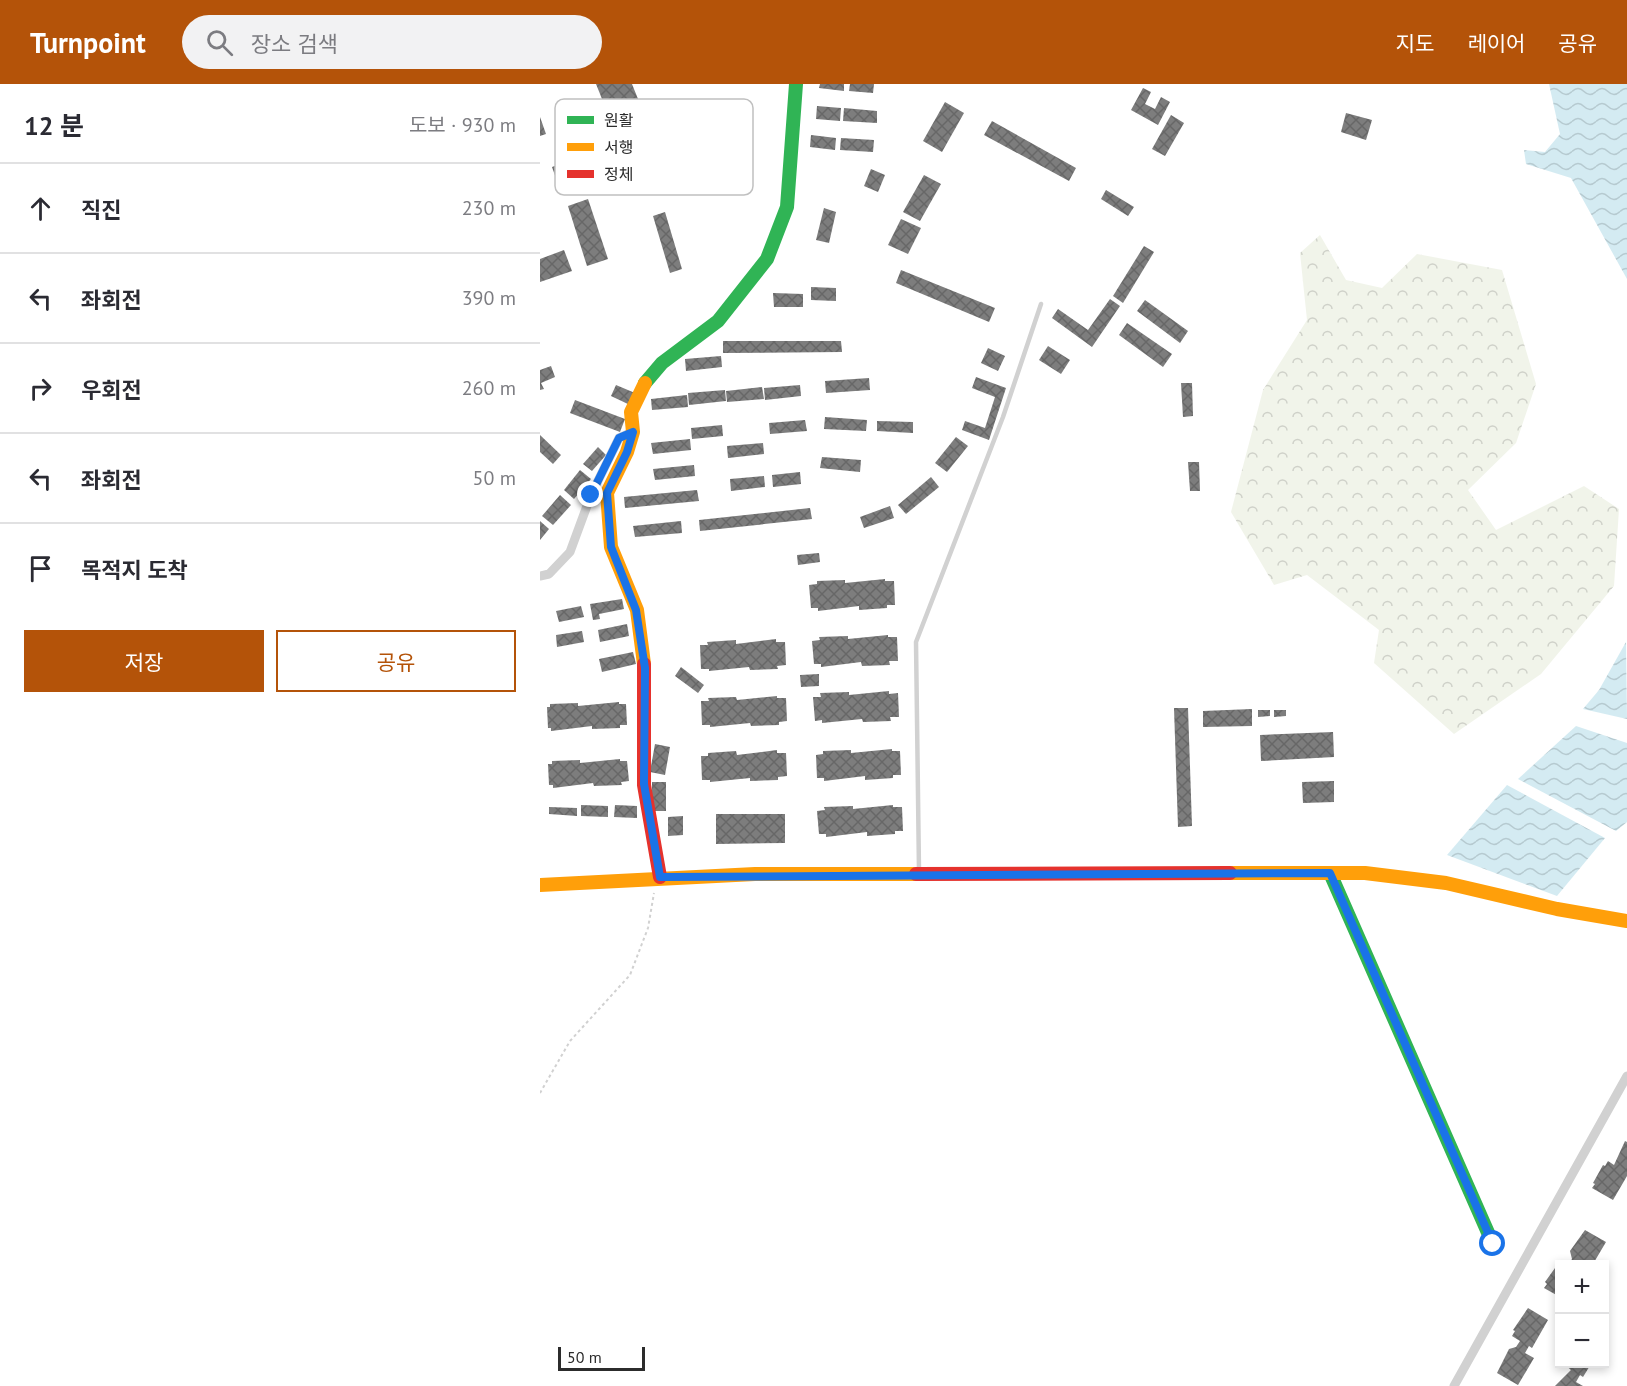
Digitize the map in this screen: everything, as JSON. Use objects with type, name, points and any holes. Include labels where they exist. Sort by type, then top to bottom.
[{"type":"street","points":[[656,877],[644,784],[645,668],[636,610],[611,547],[607,493],[627,452],[633,432],[631,412],[642,387],[662,363],[718,321],[767,259],[787,207],[796,84]]},
{"type":"street","points":[[540,576],[549,574],[570,552],[591,495],[619,438],[633,432]]},
{"type":"street","points":[[1330,873],[1493,1244]]},
{"type":"street","points":[[540,885],[619,883],[656,877],[1330,873],[1399,876],[1429,880],[1557,909],[1627,921]]},
{"type":"street","points":[[1454,1386],[1627,1076]]},
{"type":"lane","points":[[919,874],[916,642],[1003,417],[1041,304]]},
{"type":"path","points":[[540,1093],[570,1041],[630,975],[651,918],[656,877]]},
{"type":"green space","points":[[1320,235],[1346,280],[1382,288],[1417,254],[1502,270],[1536,384],[1516,443],[1468,490],[1496,530],[1584,486],[1619,509],[1614,586],[1541,674],[1454,734],[1374,663],[1379,630],[1307,575],[1274,585],[1231,512],[1263,390],[1307,320],[1300,253]]},
{"type":"water","points":[[1549,84],[1627,84],[1627,279],[1571,178],[1526,164],[1524,150],[1545,152],[1560,134]]},
{"type":"water","points":[[1626,642],[1627,719],[1583,709],[1599,690]]},
{"type":"water","points":[[1576,726],[1627,743],[1627,822],[1616,831],[1518,779]]},
{"type":"water","points":[[1507,785],[1605,838],[1557,896],[1447,855]]},
{"type":"building","points":[[596,84],[632,84],[638,99],[602,99]]},
{"type":"building","points":[[820,84],[844,84],[844,91],[819,88]]},
{"type":"building","points":[[850,84],[874,84],[873,93],[849,91]]},
{"type":"building","points":[[1143,88],[1151,92],[1145,104],[1155,109],[1161,97],[1170,102],[1158,125],[1131,110]]},
{"type":"building","points":[[945,102],[964,113],[942,152],[923,141]]},
{"type":"building","points":[[817,106],[841,108],[840,121],[816,119]]},
{"type":"building","points":[[844,108],[877,111],[877,123],[843,121]]},
{"type":"building","points":[[1346,113],[1372,120],[1366,140],[1341,132]]},
{"type":"building","points":[[1171,115],[1184,123],[1165,156],[1152,149]]},
{"type":"building","points":[[540,117],[546,134],[540,136]]},
{"type":"building","points":[[992,121],[1076,168],[1069,181],[984,135]]},
{"type":"building","points":[[811,135],[836,138],[835,150],[810,147]]},
{"type":"building","points":[[841,138],[874,140],[873,152],[840,150]]},
{"type":"building","points":[[871,169],[885,175],[878,192],[864,186]]},
{"type":"building","points":[[924,175],[941,184],[920,221],[903,212]]},
{"type":"building","points":[[1106,190],[1134,207],[1128,216],[1101,199]]},
{"type":"building","points":[[588,199],[608,259],[587,266],[568,206]]},
{"type":"building","points":[[824,208],[836,212],[829,243],[816,240]]},
{"type":"building","points":[[665,212],[682,269],[670,273],[653,216]]},
{"type":"building","points":[[901,219],[921,228],[908,254],[888,245]]},
{"type":"building","points":[[1144,246],[1154,252],[1123,303],[1113,296]]},
{"type":"building","points":[[564,250],[572,271],[540,282],[540,259]]},
{"type":"building","points":[[901,270],[995,308],[989,322],[896,283]]},
{"type":"building","points":[[811,287],[836,288],[836,301],[811,300]]},
{"type":"building","points":[[773,293],[803,294],[803,307],[774,307]]},
{"type":"building","points":[[1110,299],[1120,306],[1092,347],[1052,318],[1058,309],[1088,330]]},
{"type":"building","points":[[1145,300],[1188,331],[1180,343],[1137,311]]},
{"type":"building","points":[[1127,323],[1172,354],[1163,367],[1119,335]]},
{"type":"building","points":[[723,341],[841,341],[842,352],[723,353]]},
{"type":"building","points":[[1048,346],[1070,360],[1061,374],[1039,360]]},
{"type":"building","points":[[988,348],[1005,356],[998,371],[981,363]]},
{"type":"building","points":[[721,356],[722,367],[686,371],[685,359]]},
{"type":"building","points":[[551,366],[555,377],[541,383],[544,389],[540,390],[540,370]]},
{"type":"building","points":[[976,377],[1006,388],[989,440],[962,430],[965,421],[985,428],[995,397],[972,388]]},
{"type":"building","points":[[869,378],[870,390],[826,393],[825,381]]},
{"type":"building","points":[[1181,383],[1192,383],[1193,416],[1183,417]]},
{"type":"building","points":[[616,385],[635,393],[630,405],[611,396]]},
{"type":"building","points":[[800,385],[801,396],[765,400],[764,388]]},
{"type":"building","points":[[762,387],[764,399],[727,402],[726,391]]},
{"type":"building","points":[[725,390],[726,401],[689,405],[688,393]]},
{"type":"building","points":[[687,395],[688,407],[652,410],[651,399]]},
{"type":"building","points":[[575,400],[625,419],[620,432],[570,413]]},
{"type":"building","points":[[825,417],[867,420],[866,431],[824,429]]},
{"type":"building","points":[[805,420],[807,431],[770,434],[769,423]]},
{"type":"building","points":[[877,421],[913,422],[913,433],[877,431]]},
{"type":"building","points":[[722,425],[723,436],[692,439],[691,428]]},
{"type":"building","points":[[540,435],[561,455],[553,464],[540,452]]},
{"type":"building","points":[[956,437],[968,446],[947,472],[935,463]]},
{"type":"building","points":[[690,439],[691,450],[653,454],[651,443]]},
{"type":"building","points":[[763,443],[764,454],[728,458],[727,446]]},
{"type":"building","points":[[598,447],[606,455],[592,471],[583,464]]},
{"type":"building","points":[[822,457],[861,460],[860,472],[820,468]]},
{"type":"building","points":[[1188,462],[1199,462],[1200,491],[1190,491]]},
{"type":"building","points":[[694,465],[695,476],[655,480],[653,469]]},
{"type":"building","points":[[580,470],[591,479],[574,499],[564,490]]},
{"type":"building","points":[[800,472],[801,484],[773,487],[772,475]]},
{"type":"building","points":[[764,476],[765,487],[731,491],[730,479]]},
{"type":"building","points":[[931,477],[939,487],[906,514],[898,505]]},
{"type":"building","points":[[697,490],[699,501],[625,508],[624,497]]},
{"type":"building","points":[[560,495],[571,505],[553,525],[542,516]]},
{"type":"building","points":[[890,506],[894,518],[864,528],[860,517]]},
{"type":"building","points":[[810,508],[812,519],[700,531],[699,520]]},
{"type":"building","points":[[540,521],[549,529],[540,540]]},
{"type":"building","points":[[681,521],[682,533],[635,537],[633,526]]},
{"type":"building","points":[[819,553],[820,562],[798,565],[797,555]]},
{"type":"building","points":[[885,579],[885,581],[894,581],[895,605],[887,605],[887,608],[859,610],[859,606],[818,611],[818,608],[811,608],[809,585],[817,584],[817,581],[845,580],[845,583]]},
{"type":"building","points":[[622,599],[624,609],[599,614],[600,619],[593,620],[590,604]]},
{"type":"building","points":[[581,606],[584,617],[559,622],[556,611]]},
{"type":"building","points":[[627,624],[629,636],[600,642],[598,630]]},
{"type":"building","points":[[582,631],[584,642],[557,647],[556,635]]},
{"type":"building","points":[[888,635],[888,637],[897,637],[898,661],[889,661],[890,665],[862,666],[861,662],[821,667],[821,664],[814,664],[812,641],[820,640],[819,637],[848,636],[848,639]]},
{"type":"building","points":[[776,639],[776,642],[785,642],[786,665],[777,666],[778,669],[750,670],[749,667],[709,671],[709,669],[701,669],[700,645],[708,645],[707,642],[736,640],[736,644]]},
{"type":"building","points":[[633,652],[636,664],[602,672],[599,659]]},
{"type":"building","points":[[681,667],[704,685],[698,693],[675,676]]},
{"type":"building","points":[[819,674],[819,686],[801,687],[800,675]]},
{"type":"building","points":[[889,691],[889,694],[898,693],[899,717],[890,717],[891,721],[863,722],[862,719],[822,723],[822,720],[815,721],[813,697],[821,697],[820,693],[849,692],[849,695]]},
{"type":"building","points":[[777,696],[777,698],[786,698],[787,721],[779,722],[779,725],[751,726],[750,723],[710,727],[710,725],[702,725],[701,701],[709,701],[708,698],[736,697],[737,700]]},
{"type":"building","points":[[619,702],[619,704],[626,704],[627,725],[620,725],[620,728],[592,729],[592,726],[551,731],[551,728],[548,728],[547,707],[550,707],[550,704],[578,703],[578,706]]},
{"type":"building","points":[[1174,708],[1188,708],[1192,826],[1178,827]]},
{"type":"building","points":[[1252,709],[1252,726],[1203,727],[1203,711]]},
{"type":"building","points":[[1258,710],[1270,710],[1270,716],[1258,717]]},
{"type":"building","points":[[1274,710],[1286,710],[1286,716],[1274,717]]},
{"type":"building","points":[[1333,732],[1334,757],[1261,761],[1260,735]]},
{"type":"building","points":[[655,744],[670,747],[665,775],[650,772]]},
{"type":"building","points":[[892,749],[892,751],[900,751],[901,775],[893,775],[893,778],[865,780],[865,776],[824,781],[824,778],[817,778],[816,755],[823,754],[823,751],[851,750],[851,753]]},
{"type":"building","points":[[777,750],[777,753],[786,753],[787,776],[778,777],[778,780],[750,781],[750,778],[710,782],[710,780],[702,780],[701,756],[708,756],[708,753],[736,751],[737,755]]},
{"type":"building","points":[[620,759],[620,761],[627,761],[629,781],[621,782],[622,785],[594,786],[593,783],[553,788],[553,785],[549,785],[548,764],[552,764],[552,761],[580,760],[580,763]]},
{"type":"building","points":[[1334,781],[1334,802],[1303,803],[1302,782]]},
{"type":"building","points":[[652,782],[666,782],[666,811],[652,811]]},
{"type":"building","points":[[581,805],[608,806],[608,817],[581,816]]},
{"type":"building","points":[[615,805],[637,806],[637,818],[614,817]]},
{"type":"building","points":[[893,805],[893,807],[902,807],[903,831],[895,831],[895,834],[867,836],[867,832],[826,837],[826,834],[819,834],[817,811],[825,810],[824,807],[853,806],[853,809]]},
{"type":"building","points":[[549,807],[577,808],[577,816],[549,814]]},
{"type":"building","points":[[716,814],[785,814],[785,843],[716,844]]},
{"type":"building","points":[[683,816],[683,835],[668,836],[668,817]]},
{"type":"building","points":[[1625,1141],[1627,1142],[1627,1176],[1613,1200],[1592,1188],[1595,1184],[1593,1183],[1603,1165],[1605,1166],[1608,1161],[1614,1165]]},
{"type":"building","points":[[1585,1230],[1606,1242],[1595,1260],[1571,1260],[1570,1251]]},
{"type":"building","points":[[1555,1268],[1555,1294],[1544,1288],[1547,1284],[1545,1282]]},
{"type":"building","points":[[1528,1308],[1548,1320],[1532,1348],[1529,1346],[1525,1353],[1534,1358],[1518,1385],[1497,1373],[1509,1349],[1516,1347],[1520,1341],[1512,1336],[1515,1331],[1513,1330]]},
{"type":"building","points":[[1569,1368],[1589,1368],[1583,1377],[1580,1375],[1576,1382],[1583,1386],[1555,1386],[1571,1370]]},
{"type":"traffic: fast","points":[[645,383],[662,363],[718,321],[767,259],[787,207],[796,84]]},
{"type":"traffic: fast","points":[[1330,873],[1493,1244]]},
{"type":"traffic: slow","points":[[644,664],[637,610],[611,547],[607,493],[627,452],[633,432],[631,412],[645,383]]},
{"type":"traffic: slow","points":[[1230,873],[1365,873],[1446,883],[1557,909],[1627,921]]},
{"type":"traffic: slow","points":[[540,885],[755,874],[916,874]]},
{"type":"traffic: jam","points":[[644,664],[644,785],[660,877]]},
{"type":"traffic: jam","points":[[916,874],[1230,873]]},
{"type":"route","points":[[591,495],[619,438],[633,432],[627,452],[607,493],[611,547],[636,610],[645,668],[644,784],[660,877],[755,874],[1330,873],[1493,1244]]}]
